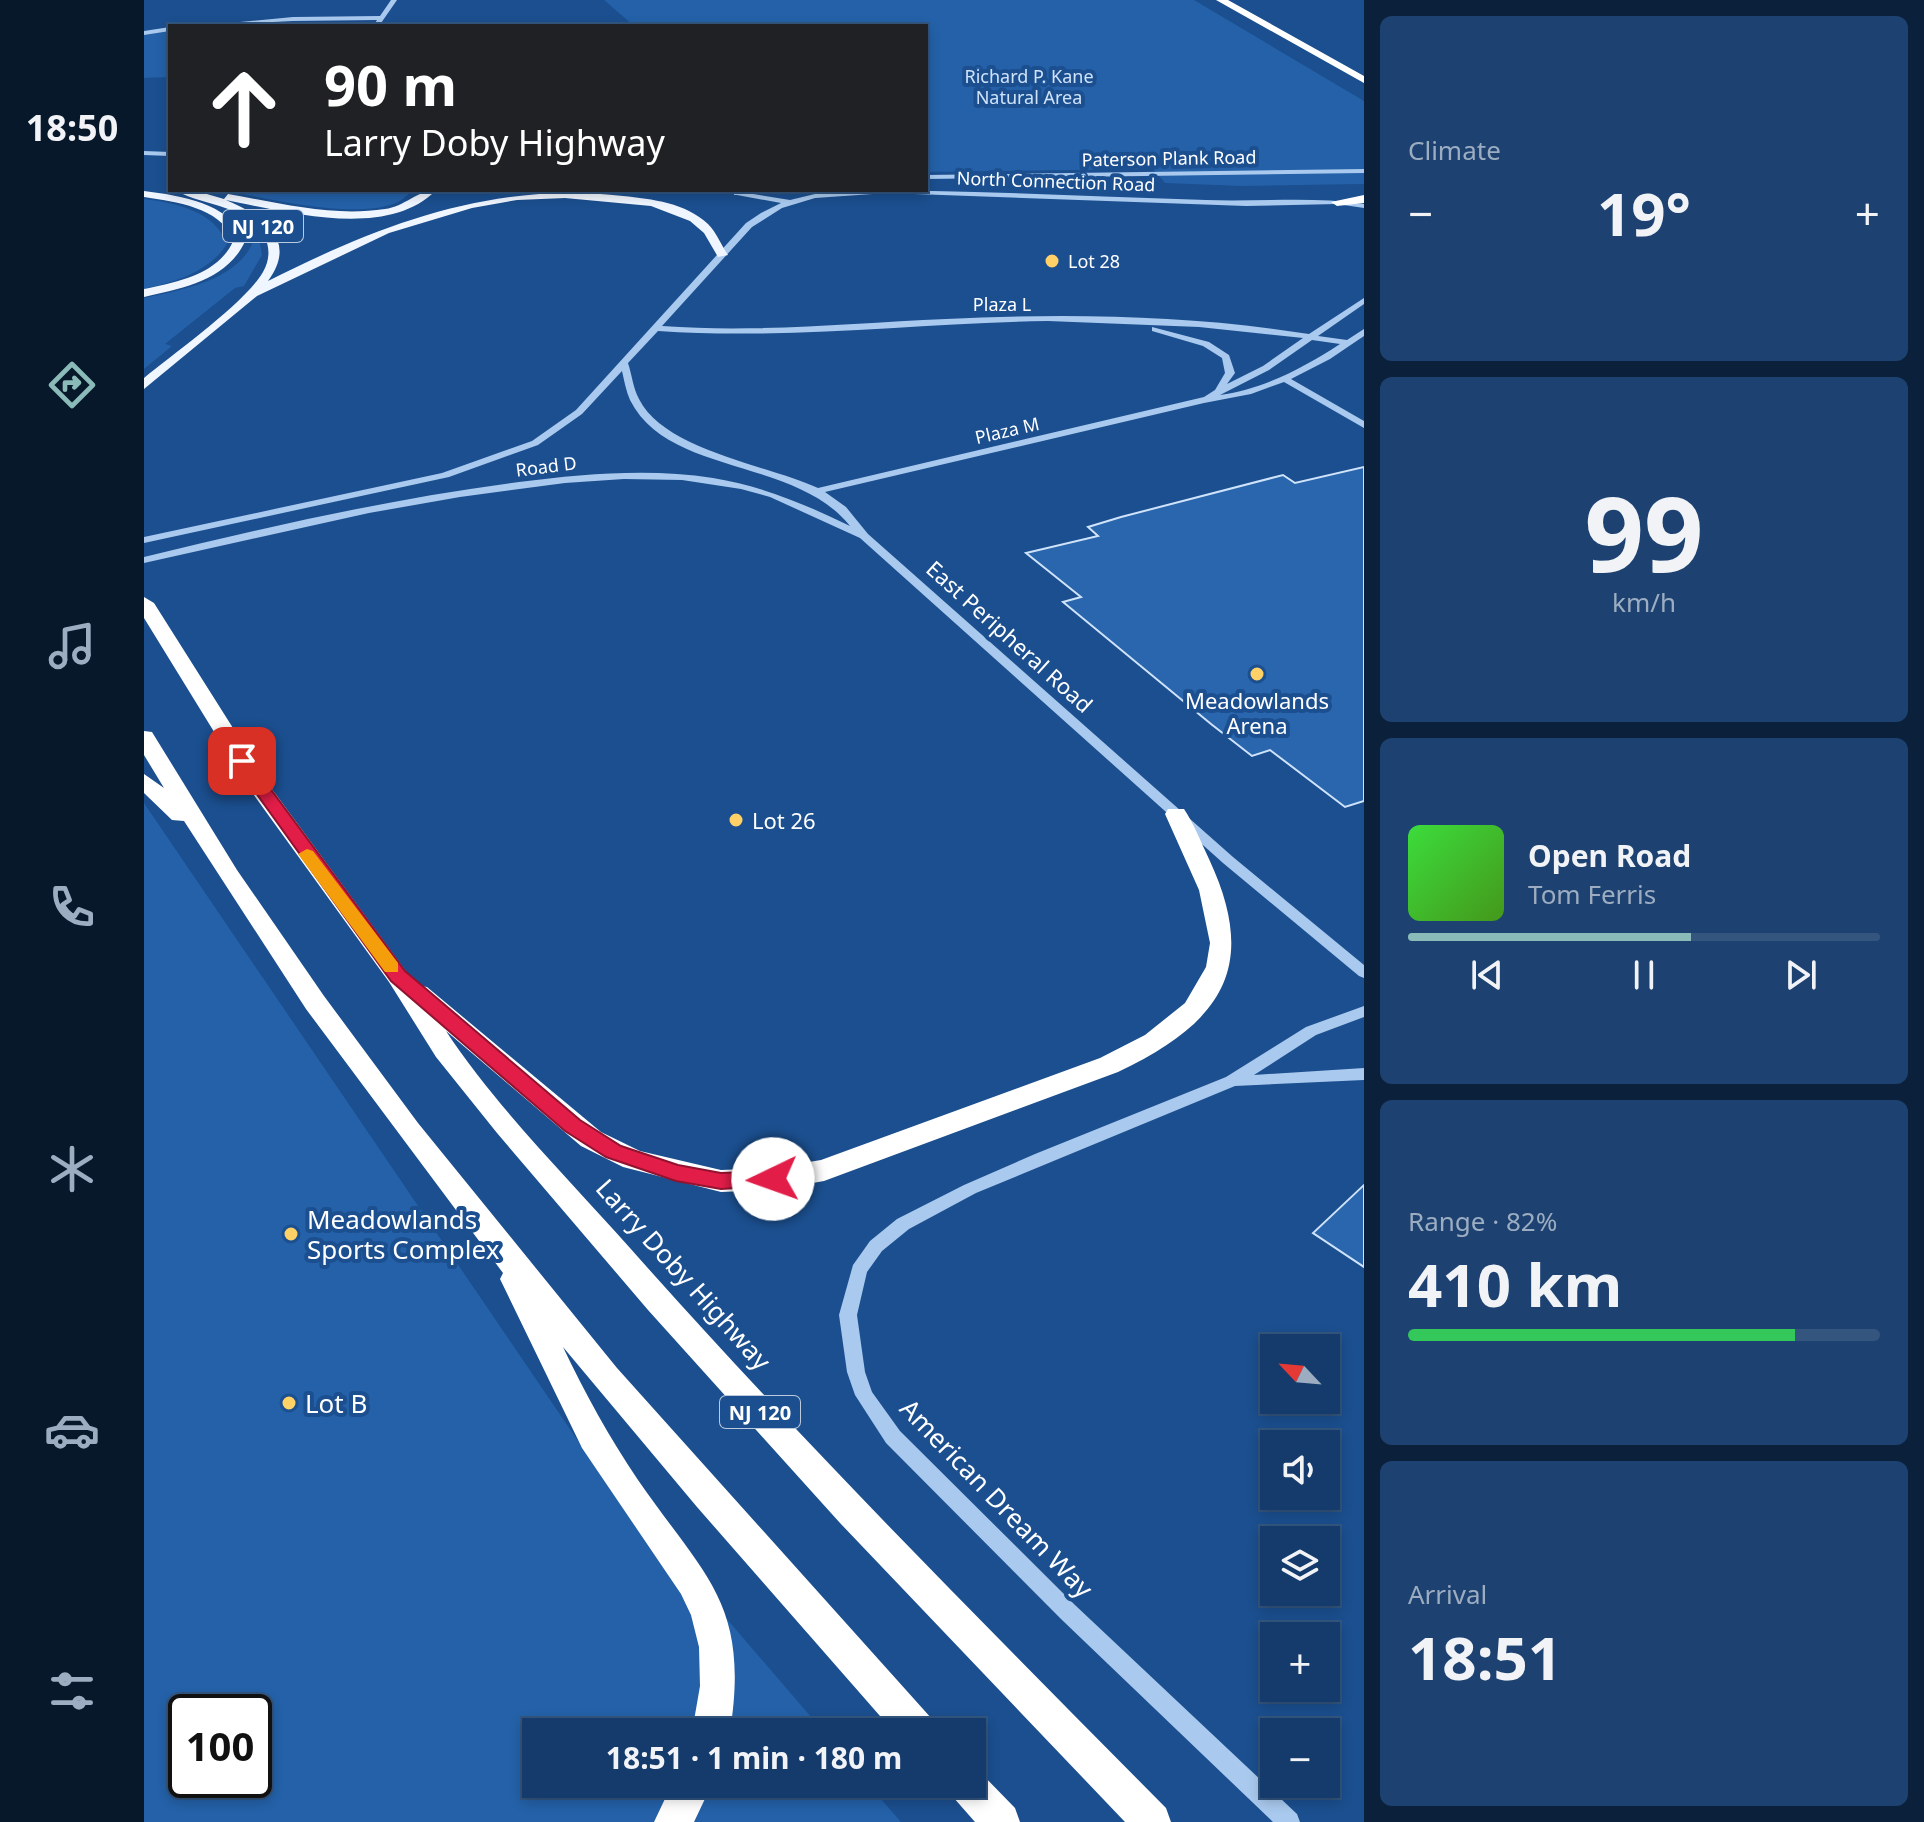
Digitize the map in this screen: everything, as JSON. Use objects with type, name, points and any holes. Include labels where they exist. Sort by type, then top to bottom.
[{"type":"highway","points":[[1221,0],[1364,80]]},
{"type":"highway","points":[[1245,0],[1311,36]]},
{"type":"highway","points":[[1337,202],[1364,199]]},
{"type":"highway","name":"Larry Doby Highway","points":[[144,603],[259,787],[398,976],[445,1050],[659,1301],[862,1523],[1152,1822]]},
{"type":"highway","points":[[144,737],[203,837],[365,1070],[495,1238],[655,1433],[907,1718]]},
{"type":"highway","points":[[144,781],[203,837]]},
{"type":"highway","points":[[398,976],[563,1118],[613,1152],[654,1167],[721,1181],[773,1179],[811,1172],[873,1154],[1109,1065],[1150,1046],[1180,1025],[1209,989],[1218,962],[1221,935],[1216,906],[1176,814]]},
{"type":"highway","points":[[495,1238],[606,1461],[676,1553],[702,1596],[716,1650],[715,1718]]},
{"type":"highway","points":[[673,1822],[686,1798]]},
{"type":"highway","points":[[979,1798],[1001,1822]]},
{"type":"main road","points":[[144,185],[168,188]]},
{"type":"main road","name":"NJ 120","points":[[144,385],[253,293],[268,277],[276,258],[271,235],[238,208],[189,192]]},
{"type":"main road","points":[[192,192],[305,212],[347,214],[397,209],[423,198],[429,192]]},
{"type":"main road","points":[[144,194],[213,213],[232,226],[240,239],[233,255],[213,270],[144,293]]},
{"type":"main road","points":[[253,293],[342,247],[396,224],[458,207],[526,196],[599,196],[663,206],[701,223],[722,255]]},
{"type":"street","points":[[377,24],[394,0]]},
{"type":"street","points":[[227,24],[293,19],[381,18]]},
{"type":"street","points":[[144,33],[168,29]]},
{"type":"street","points":[[144,153],[168,154]]},
{"type":"street","name":"Paterson Plank Road","points":[[928,177],[1364,171]]},
{"type":"street","points":[[735,192],[792,202]]},
{"type":"street","points":[[735,192],[758,218]]},
{"type":"street","name":"North Connection Road","points":[[624,363],[758,218],[792,202],[863,192]]},
{"type":"street","name":"North Connection Road","points":[[899,192],[1246,204],[1337,202],[1364,206]]},
{"type":"street","name":"Plaza M","points":[[1204,400],[1266,368],[1364,300]]},
{"type":"street","name":"Plaza L","points":[[656,328],[757,334],[947,321],[1128,322],[1234,326],[1348,343]]},
{"type":"street","points":[[1128,322],[1191,339],[1217,351],[1229,362],[1230,373],[1219,390]]},
{"type":"street","name":"Plaza M","points":[[818,491],[1204,400],[1230,397],[1286,380],[1323,362],[1364,332]]},
{"type":"street","name":"East Peripheral Road","points":[[624,363],[634,400],[659,427],[703,450],[818,491],[850,513],[864,536],[1176,814],[1364,973]]},
{"type":"street","name":"Road D","points":[[144,540],[435,477],[502,457],[567,424],[624,363]]},
{"type":"street","points":[[1286,380],[1364,425]]},
{"type":"street","name":"Road D","points":[[144,560],[402,503],[564,479],[640,475],[745,487],[798,504],[864,536]]},
{"type":"street","name":"American Dream Way","points":[[1289,1822],[1068,1612],[893,1437],[864,1395],[849,1338],[848,1315],[859,1270],[876,1246],[903,1224],[1041,1158],[1232,1081],[1311,1031],[1364,1011]]},
{"type":"street","points":[[1232,1081],[1364,1074]]},
{"type":"green space","name":"Richard P. Kane Natural Area","points":[[604,0],[1194,0],[1364,101],[1364,184],[1241,186],[1165,183],[1153,169],[928,172],[928,24],[632,24]]},
{"type":"green space","points":[[168,31],[168,77],[144,78],[144,35]]},
{"type":"green space","points":[[235,192],[409,192],[399,202],[379,208],[325,208]]},
{"type":"green space","points":[[144,199],[181,206],[204,216],[227,244],[201,269],[144,289]]},
{"type":"green space","points":[[259,238],[262,255],[244,286],[235,288],[165,344],[172,346],[144,369],[144,298],[192,287],[223,274],[247,253],[254,239]]},
{"type":"green space","name":"Meadowlands Sports Complex","points":[[144,803],[593,1463],[812,1718],[522,1718],[522,1798],[880,1798],[901,1822],[144,1822]]},
{"type":"building","name":"Meadowlands Arena","points":[[1364,467],[1364,801],[1345,807],[1270,750],[1252,756],[1211,724],[1063,602],[1081,597],[1026,553],[1098,536],[1088,527],[1283,475],[1295,483]]},
{"type":"building","points":[[1364,1185],[1364,1267],[1313,1233]]},
{"type":"slow traffic","points":[[307,854],[392,968]]},
{"type":"place","name":"Lot 28","points":[[1052,261]]},
{"type":"place","name":"Meadowlands Arena","points":[[1257,674]]},
{"type":"place","name":"Lot 26","points":[[736,820]]},
{"type":"place","name":"Meadowlands Sports Complex","points":[[291,1234]]},
{"type":"place","name":"Lot B","points":[[289,1403]]},
{"type":"route","points":[[242,761],[298,843],[398,976],[573,1126],[613,1152],[676,1173],[721,1181],[773,1179]]}]
